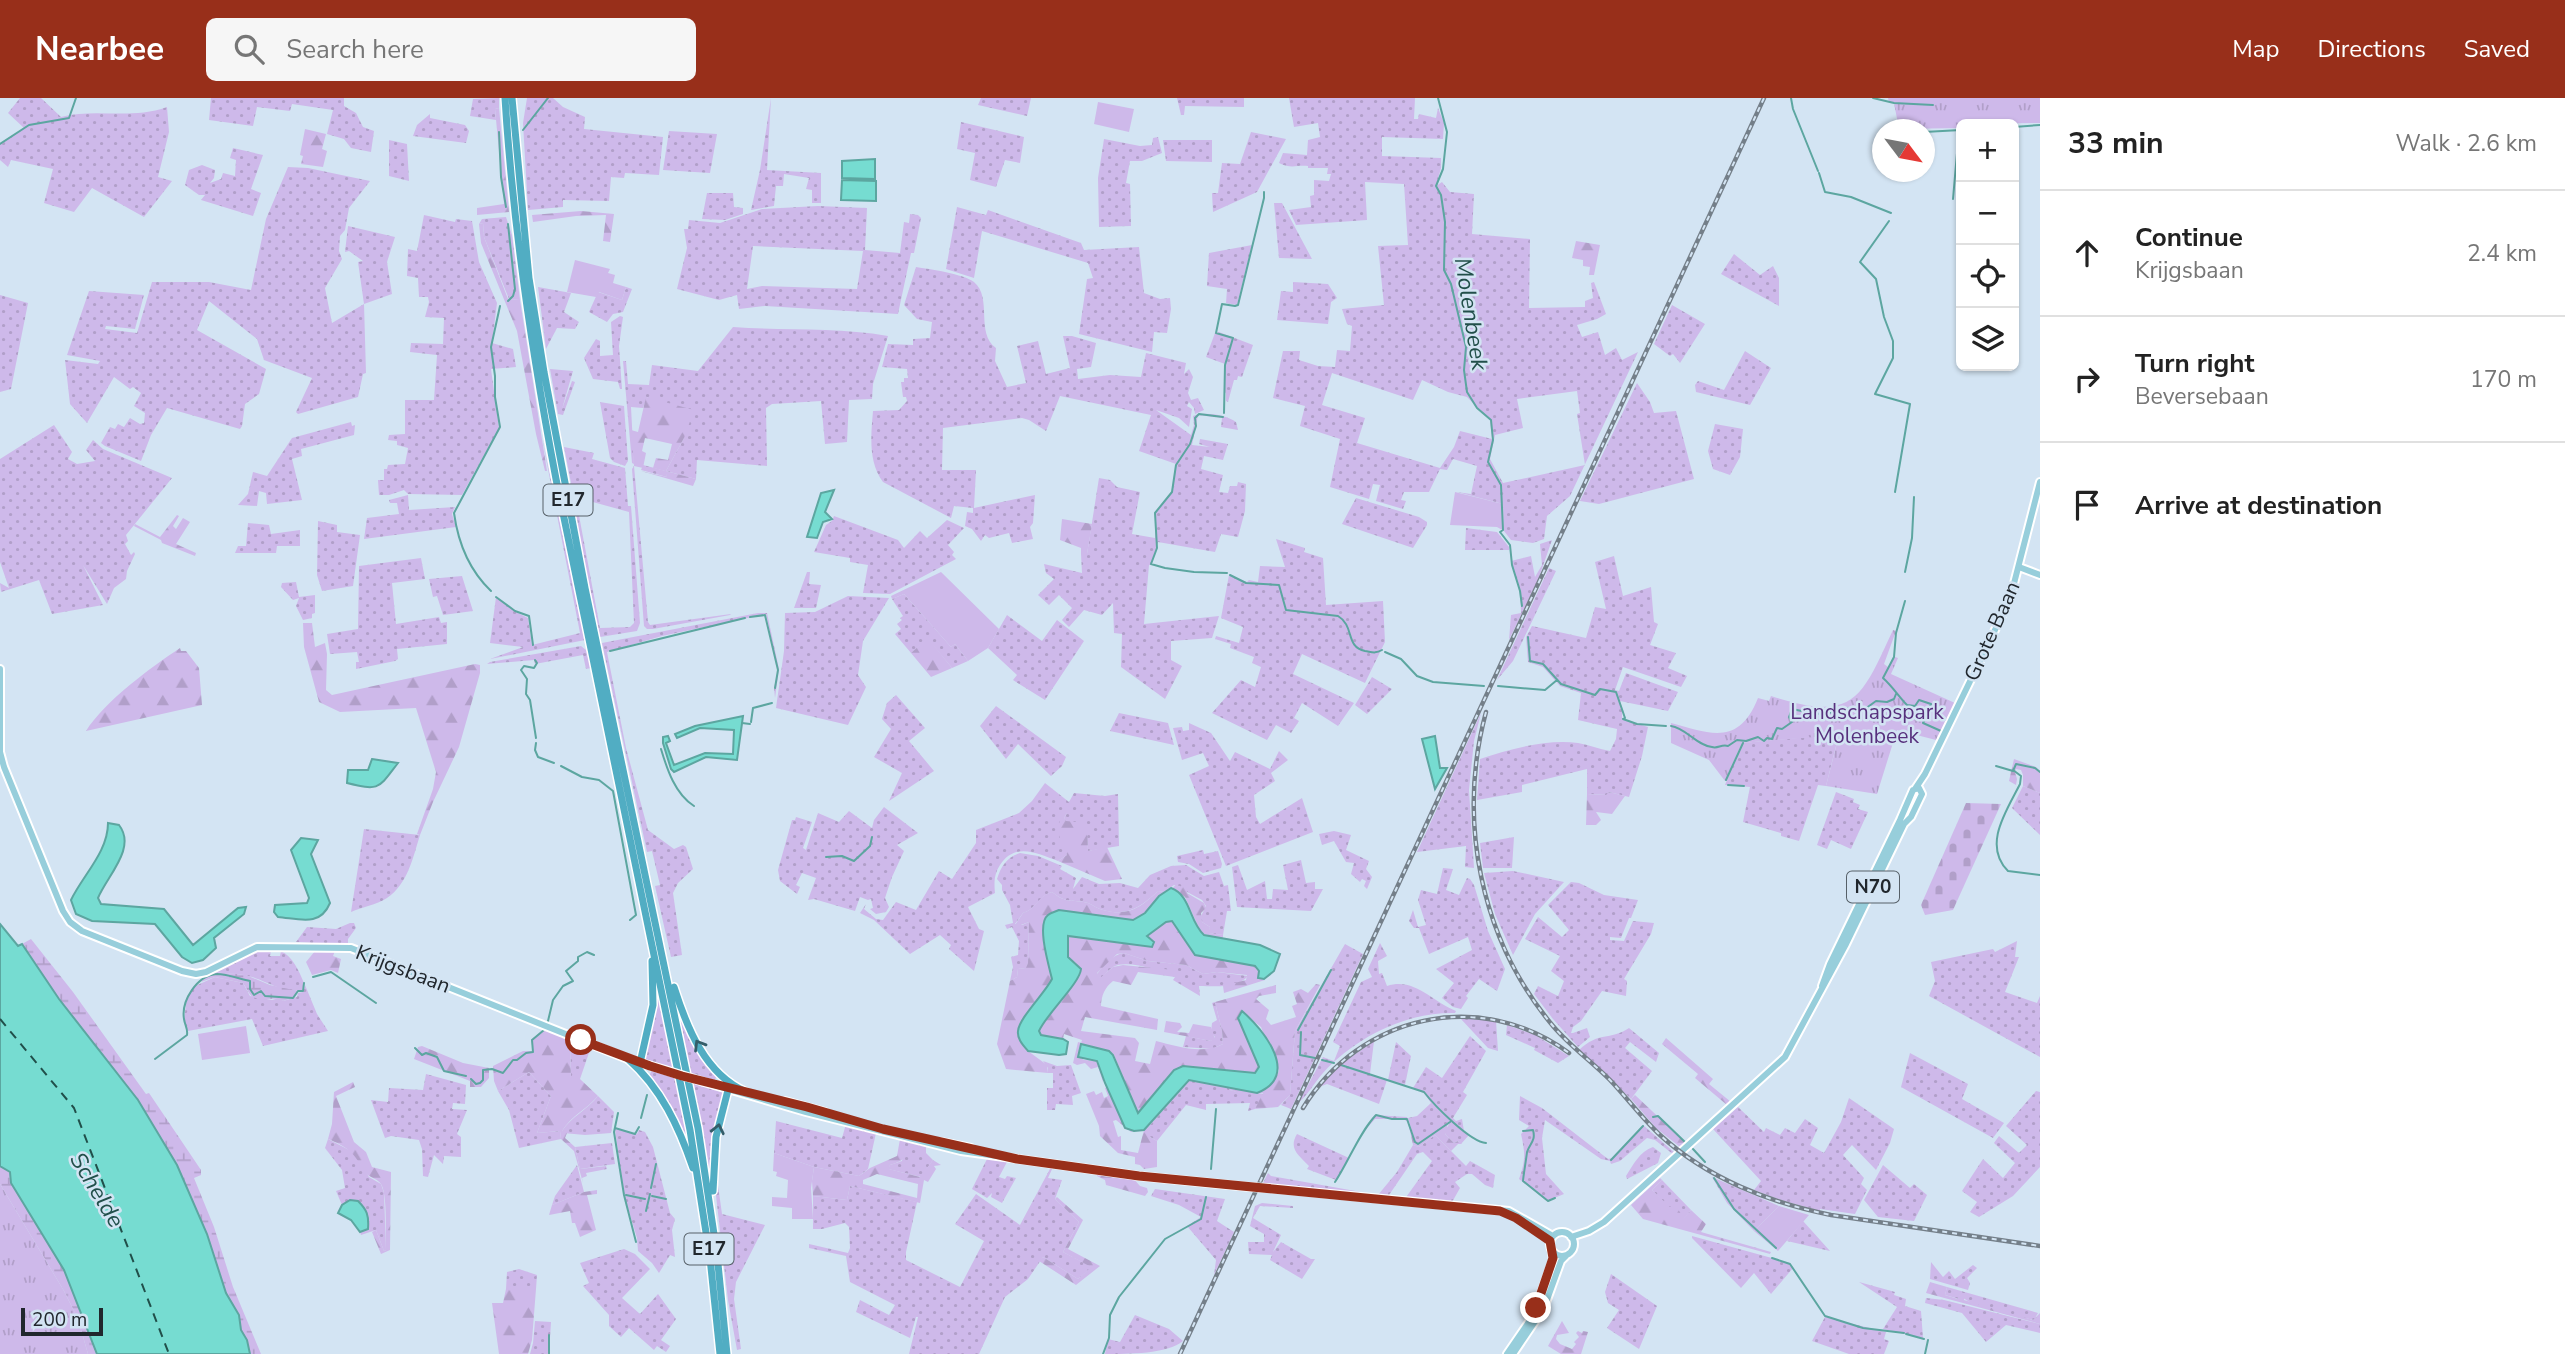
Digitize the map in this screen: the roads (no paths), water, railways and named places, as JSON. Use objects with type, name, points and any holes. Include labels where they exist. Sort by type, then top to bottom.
[{"type":"highway","name":"E17","points":[[505,98],[517,248],[534,361],[561,506],[678,1063],[700,1187],[720,1354]]},
{"type":"highway","name":"E17","points":[[513,98],[529,278],[544,372],[583,574],[698,1128],[717,1254],[727,1354]]},
{"type":"highway","points":[[640,1063],[653,1005],[648,922]]},
{"type":"highway","points":[[664,957],[688,1025],[720,1076],[746,1092]]},
{"type":"highway","points":[[628,1059],[648,1070],[681,1134],[700,1187]]},
{"type":"highway","points":[[713,1084],[718,1082],[720,1076]]},
{"type":"highway","points":[[717,1254],[720,1245],[712,1187],[716,1137],[726,1088]]},
{"type":"main road","name":"Grote Baan","points":[[1573,1240],[1600,1228],[1785,1057],[1838,959],[2006,608],[2020,565],[2040,482]]},
{"type":"main road","points":[[2020,565],[2040,573]]},
{"type":"main road","name":"Krijgsbaan","points":[[0,669],[1,758],[65,916],[82,931],[182,971],[197,974],[206,972],[257,947],[351,948],[640,1063],[648,1070],[665,1070],[776,1103],[961,1148],[1017,1159],[1139,1176],[1512,1212],[1552,1238]]},
{"type":"main road","name":"Krijgsbaan","points":[[726,1088],[807,1109]]},
{"type":"main road","points":[[776,1103],[794,1104]]},
{"type":"main road","points":[[1507,1354],[1536,1308],[1553,1260],[1552,1238],[1563,1232],[1573,1240],[1572,1251],[1561,1261],[1544,1308],[1513,1354]]},
{"type":"main road","points":[[1552,1252],[1558,1256],[1566,1256]]},
{"type":"water","points":[[875,159],[875,179],[842,178],[842,161]]},
{"type":"water","points":[[842,180],[876,181],[876,201],[841,200]]},
{"type":"water","points":[[834,490],[825,512],[832,519],[823,522],[817,538],[807,537],[821,493]]},
{"type":"water","points":[[743,716],[737,760],[706,757],[674,772],[671,769],[663,737],[668,736],[670,741],[666,743],[674,765],[705,753],[733,754],[734,730],[700,728],[677,738],[675,734],[695,726]]},
{"type":"water","points":[[1435,736],[1440,768],[1447,768],[1435,789],[1422,739]]},
{"type":"water","points":[[372,759],[398,763],[377,786],[347,783],[348,770],[368,770]]},
{"type":"water","points":[[108,823],[119,825],[125,843],[119,862],[98,898],[101,904],[164,909],[193,945],[238,908],[246,907],[244,914],[214,938],[216,948],[203,960],[192,963],[182,957],[155,924],[92,921],[76,914],[71,900],[104,844]]},
{"type":"water","points":[[301,838],[318,840],[311,854],[330,903],[321,916],[308,920],[278,917],[274,912],[275,905],[307,903],[309,898],[291,850]]},
{"type":"water","points":[[1171,888],[1182,896],[1204,935],[1260,945],[1280,954],[1274,971],[1264,979],[1258,978],[1259,971],[1255,966],[1195,955],[1172,921],[1166,922],[1147,936],[1154,942],[1152,947],[1068,936],[1068,957],[1081,969],[1039,1031],[1041,1035],[1068,1042],[1066,1054],[1028,1051],[1018,1037],[1019,1026],[1052,979],[1043,936],[1048,915],[1059,910],[1133,920],[1145,913],[1159,896]]},
{"type":"water","name":"Schelde","points":[[0,924],[18,946],[22,944],[59,999],[138,1100],[177,1165],[207,1234],[226,1293],[239,1315],[241,1330],[247,1340],[250,1354],[97,1354],[64,1270],[11,1183],[10,1172],[0,1166]]},
{"type":"water","points":[[1242,1011],[1260,1029],[1274,1053],[1276,1076],[1270,1085],[1257,1093],[1189,1080],[1144,1130],[1125,1128],[1097,1061],[1078,1057],[1081,1044],[1109,1051],[1138,1113],[1174,1070],[1183,1066],[1255,1073],[1259,1067],[1238,1018]]},
{"type":"water","points":[[350,1200],[358,1201],[365,1210],[368,1229],[360,1232],[351,1220],[338,1213],[342,1205]]},
{"type":"waterway","points":[[0,144],[29,125],[69,118],[76,98]]},
{"type":"waterway","points":[[523,130],[548,98]]},
{"type":"waterway","name":"Molenbeek","points":[[1438,98],[1447,132],[1443,169],[1436,186],[1441,195],[1445,222],[1444,270],[1451,284],[1466,347],[1464,370],[1467,392],[1477,408],[1491,420],[1493,440],[1488,462],[1501,485],[1503,530],[1500,532],[1510,545],[1522,606]]},
{"type":"waterway","points":[[1791,98],[1818,171]]},
{"type":"waterway","points":[[1873,98],[1894,103],[1933,105]]},
{"type":"waterway","points":[[2019,127],[2040,125]]},
{"type":"waterway","points":[[1935,131],[1956,130]]},
{"type":"waterway","points":[[499,132],[501,177],[506,207]]},
{"type":"waterway","points":[[1953,199],[1956,164]]},
{"type":"waterway","points":[[1819,173],[1825,192],[1851,197],[1891,213]]},
{"type":"waterway","points":[[1224,413],[1225,365],[1233,338],[1216,333],[1222,304],[1238,305],[1264,192]]},
{"type":"waterway","points":[[1889,221],[1860,262],[1876,279],[1884,317],[1893,341],[1893,358],[1875,394],[1910,404],[1895,492]]},
{"type":"waterway","points":[[508,224],[515,289],[508,301]]},
{"type":"waterway","points":[[491,591],[476,574],[466,555],[454,513],[500,427],[491,347],[500,306]]},
{"type":"waterway","points":[[1223,417],[1199,414],[1195,418],[1196,426],[1190,444],[1176,465],[1172,492],[1155,513],[1157,548],[1151,564],[1194,572],[1227,573]]},
{"type":"waterway","points":[[1905,572],[1912,538],[1914,497]]},
{"type":"waterway","points":[[1230,575],[1246,583],[1279,585],[1286,610],[1338,616],[1347,625],[1352,641],[1359,649],[1373,652],[1382,650]]},
{"type":"waterway","points":[[496,597],[515,611],[529,616],[533,645]]},
{"type":"waterway","points":[[1905,601],[1896,633],[1894,657],[1883,678],[1907,705],[1915,706],[1919,700],[1931,704],[1923,723],[1941,731]]},
{"type":"waterway","points":[[750,617],[765,615],[778,670],[775,688]]},
{"type":"waterway","points":[[610,651],[745,618]]},
{"type":"waterway","name":"Molenbeek","points":[[1528,637],[1530,661],[1543,664],[1561,684],[1595,695],[1600,689],[1616,692],[1625,718],[1623,719],[1637,724],[1666,726]]},
{"type":"waterway","points":[[1385,652],[1401,659],[1417,676],[1433,682],[1484,686]]},
{"type":"waterway","points":[[535,660],[537,663],[534,668],[524,666],[521,670],[527,679],[526,694],[530,700],[536,738]]},
{"type":"waterway","points":[[1498,686],[1545,690],[1557,680]]},
{"type":"waterway","name":"Molenbeek","points":[[1671,726],[1706,746],[1728,746],[1737,740],[1746,741],[1758,737],[1764,741],[1767,738],[1772,739],[1777,728],[1782,729],[1792,722],[1789,717],[1792,709],[1816,714],[1844,708],[1865,709],[1876,701],[1887,702],[1894,699],[1896,694]]},
{"type":"waterway","points":[[751,722],[753,708],[772,703]]},
{"type":"waterway","points":[[742,723],[750,724]]},
{"type":"waterway","points":[[536,743],[538,757],[554,763]]},
{"type":"waterway","points":[[1726,780],[1743,743]]},
{"type":"waterway","points":[[661,749],[677,788],[694,806]]},
{"type":"waterway","points":[[1996,766],[2013,771],[2016,764],[2035,768],[2040,772]]},
{"type":"waterway","points":[[561,766],[582,777],[599,780],[613,791],[636,915],[630,920]]},
{"type":"waterway","points":[[2013,770],[2021,776],[2020,784],[1999,828],[1997,850],[2008,871],[2040,875]]},
{"type":"waterway","points":[[1728,785],[1744,786]]},
{"type":"waterway","points":[[826,857],[842,856],[854,861],[870,846],[872,837]]},
{"type":"waterway","points":[[548,1021],[553,1000],[563,986],[573,981],[566,971],[578,961],[578,957],[587,952],[594,955]]},
{"type":"waterway","points":[[1298,1030],[1331,970]]},
{"type":"waterway","points":[[313,977],[331,972],[376,1003]]},
{"type":"waterway","points":[[155,1059],[187,1035],[184,1012],[188,997],[197,984],[210,975],[221,974],[250,981],[250,989],[254,995],[261,991],[265,996],[293,998],[298,991],[303,991],[304,983]]},
{"type":"waterway","points":[[471,1079],[476,1084],[480,1083],[483,1080],[483,1070],[492,1069],[503,1073],[513,1060],[533,1052],[532,1040],[544,1030]]},
{"type":"waterway","points":[[1301,1032],[1300,1055],[1315,1058]]},
{"type":"waterway","points":[[415,1048],[422,1055],[426,1053],[437,1057],[444,1071],[466,1076]]},
{"type":"waterway","points":[[1322,1060],[1334,1063]]},
{"type":"waterway","points":[[1341,1065],[1424,1092],[1462,1130],[1486,1143]]},
{"type":"waterway","points":[[641,1118],[647,1095]]},
{"type":"waterway","points":[[1211,1169],[1216,1109]]},
{"type":"waterway","points":[[618,1113],[614,1132],[624,1195],[636,1242]]},
{"type":"waterway","points":[[1335,1182],[1364,1130],[1376,1115],[1407,1119],[1418,1144],[1450,1122]]},
{"type":"waterway","points":[[1653,1117],[1658,1116],[1686,1143]]},
{"type":"waterway","points":[[1611,1160],[1643,1126]]},
{"type":"waterway","points":[[615,1128],[635,1134],[639,1127]]},
{"type":"waterway","points":[[1523,1131],[1533,1130],[1534,1137],[1527,1152],[1523,1181],[1548,1201],[1555,1198]]},
{"type":"waterway","points":[[1693,1149],[1705,1162]]},
{"type":"waterway","points":[[651,1188],[656,1164]]},
{"type":"waterway","points":[[1714,1178],[1734,1209],[1776,1248]]},
{"type":"waterway","points":[[646,1211],[650,1194]]},
{"type":"waterway","points":[[626,1195],[645,1199]]},
{"type":"waterway","points":[[652,1196],[666,1199]]},
{"type":"waterway","points":[[1103,1354],[1109,1338],[1110,1315],[1119,1297],[1165,1239],[1201,1219],[1206,1197]]},
{"type":"waterway","points":[[1772,1258],[1790,1264],[1825,1316],[1863,1328],[1904,1333]]},
{"type":"waterway","points":[[1906,1334],[1924,1339]]},
{"type":"waterway","points":[[549,1335],[549,1354]]},
{"type":"waterway","points":[[1925,1354],[1928,1340]]},
{"type":"railway","points":[[1180,1354],[1764,98]]},
{"type":"railway","points":[[1486,712],[1474,794],[1475,836],[1481,877],[1492,917],[1528,992],[1553,1026],[1610,1080],[1660,1135],[1698,1164],[1740,1187],[1808,1210],[2040,1246]]},
{"type":"railway","points":[[1303,1108],[1327,1076],[1356,1051],[1388,1032],[1424,1021],[1460,1017],[1497,1021],[1534,1033],[1569,1053]]},
{"type":"park label","name":"Landschapspark Molenbeek","points":[[1867,724]]}]
